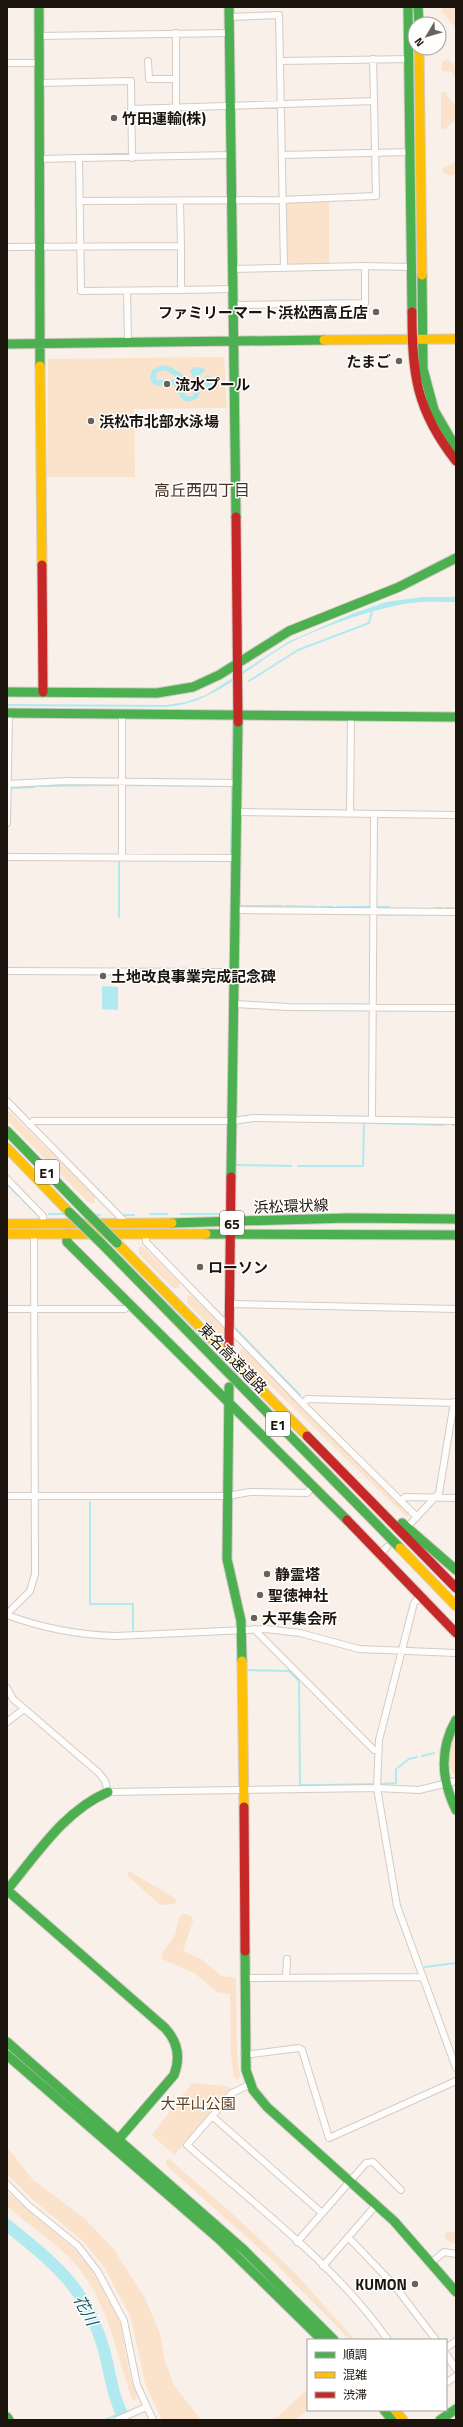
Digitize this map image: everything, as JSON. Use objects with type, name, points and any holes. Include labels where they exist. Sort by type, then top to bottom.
[{"type":"main road","points":[[39,7],[40,159],[38,246],[43,692]]},
{"type":"main road","points":[[229,7],[230,155],[233,269],[232,342],[239,666],[229,1347]]},
{"type":"main road","points":[[408,7],[410,59],[413,370],[421,402],[436,433],[456,461]]},
{"type":"main road","points":[[419,56],[423,369],[430,400],[440,424],[456,448]]},
{"type":"main road","points":[[7,344],[456,339]]},
{"type":"main road","points":[[7,692],[172,692],[206,682],[239,666],[289,631],[399,586],[456,558]]},
{"type":"main road","points":[[8,713],[456,717]]},
{"type":"main road","name":"東名高速道路","points":[[7,1131],[290,1417],[456,1588]]},
{"type":"main road","name":"東名高速道路","points":[[7,1148],[455,1605]]},
{"type":"main road","name":"浜松環状線","points":[[7,1224],[231,1223],[348,1218],[456,1219]]},
{"type":"main road","name":"浜松環状線","points":[[7,1234],[231,1233],[456,1235]]},
{"type":"main road","points":[[67,1234],[67,1242],[456,1632]]},
{"type":"main road","points":[[229,1387],[228,1568],[238,1605],[242,1630],[244,2055],[251,2084],[267,2107],[377,2204],[432,2262],[456,2292]]},
{"type":"main road","points":[[290,1417],[394,1515],[456,1570]]},
{"type":"main road","points":[[456,1720],[449,1731],[443,1751],[446,1784],[456,1810]]},
{"type":"main road","points":[[108,1792],[94,1797],[76,1811],[7,1890],[165,2028],[177,2044],[179,2063],[174,2075],[118,2140]]},
{"type":"main road","points":[[7,2042],[249,2254],[333,2339]]},
{"type":"main road","points":[[7,2055],[219,2239],[321,2339]]},
{"type":"main road","points":[[440,2420],[456,2409]]},
{"type":"main road","points":[[385,2411],[392,2420]]},
{"type":"main road","points":[[396,2411],[403,2420]]},
{"type":"street","points":[[229,17],[279,16],[282,155],[281,200],[284,267]]},
{"type":"street","points":[[176,33],[176,107]]},
{"type":"street","points":[[39,36],[229,33]]},
{"type":"street","points":[[80,201],[281,200],[376,196],[374,59]]},
{"type":"street","points":[[280,61],[410,59]]},
{"type":"street","points":[[148,61],[149,79],[176,79]]},
{"type":"street","points":[[7,63],[39,63]]},
{"type":"street","points":[[39,83],[131,81],[132,158]]},
{"type":"street","points":[[131,109],[281,106],[374,101]]},
{"type":"street","points":[[282,155],[411,152]]},
{"type":"street","points":[[40,159],[230,155]]},
{"type":"street","points":[[80,158],[81,291],[232,289]]},
{"type":"street","points":[[180,201],[181,290]]},
{"type":"street","points":[[7,247],[181,246]]},
{"type":"street","points":[[233,269],[365,266],[411,268]]},
{"type":"street","points":[[232,305],[365,303],[365,266]]},
{"type":"street","points":[[127,291],[128,343]]},
{"type":"street","points":[[7,824],[8,713]]},
{"type":"street","points":[[122,715],[122,857]]},
{"type":"street","points":[[350,813],[351,717]]},
{"type":"street","points":[[7,784],[122,782],[238,783]]},
{"type":"street","points":[[237,812],[456,815]]},
{"type":"street","points":[[372,1119],[374,814]]},
{"type":"street","points":[[7,857],[236,858]]},
{"type":"street","points":[[236,910],[456,912]]},
{"type":"street","points":[[7,971],[235,972]]},
{"type":"street","points":[[235,1004],[288,1007],[456,1008]]},
{"type":"street","points":[[7,1102],[127,1224]]},
{"type":"street","points":[[30,1125],[33,1121],[233,1121],[254,1118],[456,1121]]},
{"type":"street","points":[[7,1179],[43,1216],[43,1224]]},
{"type":"street","points":[[146,1233],[146,1242],[303,1404],[418,1516]]},
{"type":"street","points":[[34,1234],[34,1580],[30,1591],[7,1615],[28,1623],[92,1635],[254,1629],[300,1632],[359,1649],[456,1653]]},
{"type":"street","points":[[230,1304],[456,1309]]},
{"type":"street","points":[[7,1309],[125,1309],[129,1305]]},
{"type":"street","points":[[303,1404],[307,1399],[455,1402],[437,1497],[411,1523]]},
{"type":"street","points":[[7,1496],[228,1496],[250,1492],[307,1493],[312,1487]]},
{"type":"street","points":[[401,1500],[405,1496],[456,1498]]},
{"type":"street","points":[[379,1555],[387,1547]]},
{"type":"street","points":[[420,1597],[414,1604],[378,1751],[377,1788],[397,1906],[456,2068]]},
{"type":"street","points":[[254,1629],[374,1750],[378,1751]]},
{"type":"street","points":[[7,1688],[13,1699],[99,1772],[105,1781],[108,1792],[377,1788],[419,1790],[456,1781]]},
{"type":"street","points":[[7,1722],[24,1709]]},
{"type":"street","points":[[286,1978],[287,1958]]},
{"type":"street","points":[[244,1978],[422,1977]]},
{"type":"street","points":[[244,2055],[298,2048],[302,2050],[329,2138],[456,2081]]},
{"type":"street","points":[[251,2084],[232,2093],[187,2145],[323,2266],[353,2297],[387,2339]]},
{"type":"street","points":[[212,2116],[322,2213]]},
{"type":"street","points":[[297,2242],[366,2163],[373,2162],[400,2186]]},
{"type":"street","points":[[7,2184],[28,2206],[78,2246],[98,2272],[124,2321],[136,2378],[146,2407],[153,2420]]},
{"type":"street","points":[[323,2266],[377,2204]]},
{"type":"street","points":[[348,2237],[394,2286],[435,2339]]},
{"type":"street","points":[[432,2262],[444,2252],[456,2254]]},
{"type":"street","points":[[447,2347],[456,2341]]},
{"type":"street","points":[[447,2356],[456,2370]]},
{"type":"street","points":[[447,2382],[456,2376]]},
{"type":"street","points":[[117,2420],[146,2407]]},
{"type":"green space","points":[[444,7],[456,7],[456,29],[447,16],[441,10]]},
{"type":"green space","points":[[447,59],[456,67],[456,78],[452,72],[442,71],[442,62]]},
{"type":"green space","points":[[441,92],[445,92],[454,104],[456,103],[456,124],[454,121],[445,129],[441,129]]},
{"type":"green space","points":[[456,162],[456,173],[452,176],[444,173],[442,169]]},
{"type":"green space","points":[[329,201],[329,264],[286,265],[285,203]]},
{"type":"green space","name":"浜松市北部水泳場","points":[[224,357],[227,408],[134,409],[135,477],[47,477],[48,359]]},
{"type":"green space","points":[[9,1111],[94,1195],[95,1203],[88,1202],[7,1120],[7,1112]]},
{"type":"green space","points":[[142,1246],[179,1282],[179,1288],[173,1288],[139,1254],[139,1247]]},
{"type":"green space","points":[[191,1295],[223,1327],[223,1333],[217,1333],[187,1303],[187,1297]]},
{"type":"green space","points":[[243,1349],[409,1513],[409,1515],[406,1516],[390,1501],[240,1356],[240,1350]]},
{"type":"green space","points":[[456,1733],[456,1776],[450,1767],[449,1755]]},
{"type":"green space","points":[[130,1872],[175,1898],[176,1903],[166,1905],[159,1904],[128,1876],[127,1873]]},
{"type":"green space","points":[[184,1914],[192,1916],[193,1921],[183,1951],[203,1960],[221,1976],[236,1978],[237,2056],[240,2076],[238,2080],[234,2077],[231,2056],[230,1994],[217,1992],[194,1973],[162,1959],[162,1954],[175,1935],[179,1917]]},
{"type":"green space","name":"大平山公園","points":[[192,2083],[223,2086],[233,2089],[174,2155],[152,2135]]},
{"type":"green space","points":[[7,2147],[33,2180],[83,2217],[113,2248],[146,2300],[160,2334],[165,2361],[174,2385],[201,2420],[162,2420],[145,2383],[131,2318],[105,2268],[83,2241],[33,2200],[9,2176],[7,2172]]},
{"type":"green space","points":[[169,2159],[237,2218],[295,2273],[354,2339],[349,2339],[271,2259],[166,2165],[166,2160]]},
{"type":"green space","points":[[7,2192],[75,2250],[94,2274],[120,2322],[129,2372],[137,2397],[135,2401],[132,2399],[109,2325],[94,2291],[70,2258],[55,2244],[7,2206]]},
{"type":"green space","points":[[447,2232],[456,2232],[456,2244],[446,2240],[444,2236]]},
{"type":"green space","points":[[307,2390],[307,2410],[295,2420],[274,2420]]},
{"type":"water","name":"流水プール","points":[[162,365],[178,371],[198,388],[200,392],[197,399],[186,402],[180,397],[174,385],[160,386],[153,384],[150,378],[152,370]],"holes":[[[165,370],[194,388],[193,396],[186,396],[181,385],[176,380],[157,380],[156,373]]]},
{"type":"water","points":[[194,367],[203,368],[205,371],[197,377],[193,377],[190,371]]},
{"type":"water","points":[[207,375],[213,379],[210,392],[207,391],[204,378]]},
{"type":"water","points":[[422,597],[456,597],[456,602],[411,603],[381,609],[331,625],[288,644],[215,692],[200,699],[183,704],[166,707],[7,706],[7,704],[166,705],[186,702],[206,695],[288,642],[354,613],[386,602]]},
{"type":"water","points":[[102,986],[118,987],[118,1010],[102,1009]]},
{"type":"waterway","points":[[249,681],[298,650],[369,623],[372,611]]},
{"type":"waterway","points":[[232,779],[233,721]]},
{"type":"waterway","points":[[38,786],[118,785]]},
{"type":"waterway","points":[[125,785],[232,786]]},
{"type":"waterway","points":[[11,788],[35,787]]},
{"type":"waterway","points":[[231,854],[232,787]]},
{"type":"waterway","points":[[119,830],[119,854]]},
{"type":"waterway","points":[[119,861],[119,917]]},
{"type":"waterway","points":[[231,862],[231,904]]},
{"type":"waterway","points":[[241,906],[250,906]]},
{"type":"waterway","points":[[252,906],[283,906]]},
{"type":"waterway","points":[[286,906],[317,907]]},
{"type":"waterway","points":[[320,907],[333,907]]},
{"type":"waterway","points":[[337,907],[372,907]]},
{"type":"waterway","points":[[375,907],[389,907]]},
{"type":"waterway","points":[[434,908],[443,908]]},
{"type":"waterway","points":[[447,908],[453,908]]},
{"type":"waterway","points":[[230,938],[231,915]]},
{"type":"waterway","points":[[298,1166],[363,1166],[364,1123],[366,1123]]},
{"type":"waterway","points":[[372,1123],[444,1125]]},
{"type":"waterway","points":[[62,1154],[87,1179]]},
{"type":"waterway","points":[[236,1165],[291,1166]]},
{"type":"waterway","points":[[90,1182],[122,1215]]},
{"type":"waterway","points":[[7,1184],[19,1196]]},
{"type":"waterway","points":[[23,1200],[37,1214]]},
{"type":"waterway","points":[[49,1214],[66,1214]]},
{"type":"waterway","points":[[150,1214],[167,1214]]},
{"type":"waterway","points":[[181,1214],[226,1214]]},
{"type":"waterway","points":[[94,1215],[100,1215]]},
{"type":"waterway","points":[[123,1215],[134,1215]]},
{"type":"waterway","points":[[233,1326],[300,1395]]},
{"type":"waterway","points":[[90,1502],[90,1604],[133,1604],[133,1632]]},
{"type":"waterway","points":[[234,1633],[237,1635],[238,1670]]},
{"type":"waterway","points":[[245,1670],[289,1671],[299,1681],[300,1785],[323,1785]]},
{"type":"waterway","points":[[422,1756],[434,1753]]},
{"type":"waterway","points":[[381,1784],[396,1783],[396,1769],[409,1759],[417,1757]]},
{"type":"waterway","points":[[326,1785],[372,1784]]},
{"type":"waterway","points":[[425,1967],[456,1963]]},
{"type":"waterway","name":"花川","points":[[7,2225],[54,2266],[78,2293],[97,2328],[104,2350],[114,2394],[125,2420]]},
{"type":"waterway","points":[[112,2417],[121,2413]]},
{"type":"waterway","points":[[105,2420],[110,2418]]},
{"type":"traffic: fast","points":[[39,7],[40,366]]},
{"type":"traffic: fast","points":[[229,7],[236,517]]},
{"type":"traffic: fast","points":[[408,7],[412,312]]},
{"type":"traffic: fast","points":[[418,7],[419,16]]},
{"type":"traffic: fast","points":[[422,275],[423,369],[434,410],[456,448]]},
{"type":"traffic: fast","points":[[7,344],[324,340]]},
{"type":"traffic: fast","points":[[7,692],[157,693],[193,687],[219,675],[289,631],[399,587],[456,558]]},
{"type":"traffic: fast","points":[[7,713],[456,717]]},
{"type":"traffic: fast","points":[[231,1177],[238,722]]},
{"type":"traffic: fast","points":[[7,1131],[86,1212]]},
{"type":"traffic: fast","points":[[69,1212],[101,1243]]},
{"type":"traffic: fast","points":[[86,1212],[117,1243]]},
{"type":"traffic: fast","points":[[172,1223],[348,1218],[456,1219]]},
{"type":"traffic: fast","points":[[67,1234],[67,1242],[347,1520]]},
{"type":"traffic: fast","points":[[206,1234],[456,1235]]},
{"type":"traffic: fast","points":[[101,1243],[400,1548]]},
{"type":"traffic: fast","points":[[229,1387],[227,1559],[241,1621],[242,1661]]},
{"type":"traffic: fast","points":[[402,1523],[456,1570]]},
{"type":"traffic: fast","points":[[456,1720],[447,1742],[444,1765],[447,1787],[456,1810]]},
{"type":"traffic: fast","points":[[7,1890],[52,1835],[65,1822],[92,1800],[108,1792]]},
{"type":"traffic: fast","points":[[7,1890],[165,2028],[173,2039],[178,2056],[174,2075],[118,2140]]},
{"type":"traffic: fast","points":[[245,1951],[246,2070],[253,2090],[267,2107],[394,2221],[456,2292]]},
{"type":"traffic: fast","points":[[7,2042],[244,2250],[333,2339]]},
{"type":"traffic: fast","points":[[7,2055],[219,2239],[321,2339]]},
{"type":"traffic: fast","points":[[440,2420],[456,2409]]},
{"type":"traffic: fast","points":[[385,2411],[392,2420]]},
{"type":"traffic: slow","points":[[419,56],[422,275]]},
{"type":"traffic: slow","points":[[324,340],[456,339]]},
{"type":"traffic: slow","points":[[40,366],[42,565]]},
{"type":"traffic: slow","points":[[7,1148],[69,1212]]},
{"type":"traffic: slow","points":[[7,1224],[172,1223]]},
{"type":"traffic: slow","points":[[7,1234],[206,1234]]},
{"type":"traffic: slow","points":[[117,1243],[307,1436]]},
{"type":"traffic: slow","points":[[400,1548],[456,1606]]},
{"type":"traffic: slow","points":[[242,1661],[244,1807]]},
{"type":"traffic: slow","points":[[396,2411],[403,2420]]},
{"type":"traffic: jam","points":[[412,312],[415,373],[424,408],[432,425],[456,461]]},
{"type":"traffic: jam","points":[[236,517],[238,722]]},
{"type":"traffic: jam","points":[[42,565],[43,692]]},
{"type":"traffic: jam","points":[[229,1347],[231,1177]]},
{"type":"traffic: jam","points":[[307,1436],[456,1588]]},
{"type":"traffic: jam","points":[[347,1520],[456,1633]]},
{"type":"traffic: jam","points":[[244,1807],[245,1951]]},
{"type":"place","name":"竹田運輸(株)","points":[[114,118]]},
{"type":"place","name":"ファミリーマート浜松西高丘店","points":[[376,312]]},
{"type":"place","name":"たまご","points":[[399,361]]},
{"type":"place","name":"流水プール","points":[[167,384]]},
{"type":"place","name":"浜松市北部水泳場","points":[[91,421]]},
{"type":"place","name":"土地改良事業完成記念碑","points":[[103,976]]},
{"type":"place","name":"ローソン","points":[[200,1267]]},
{"type":"place","name":"静霊塔","points":[[267,1574]]},
{"type":"place","name":"聖徳神社","points":[[260,1595]]},
{"type":"place","name":"大平集会所","points":[[254,1618]]},
{"type":"place","name":"KUMON","points":[[415,2284]]},
{"type":"district","name":"高丘西四丁目","points":[[202,490]]}]
